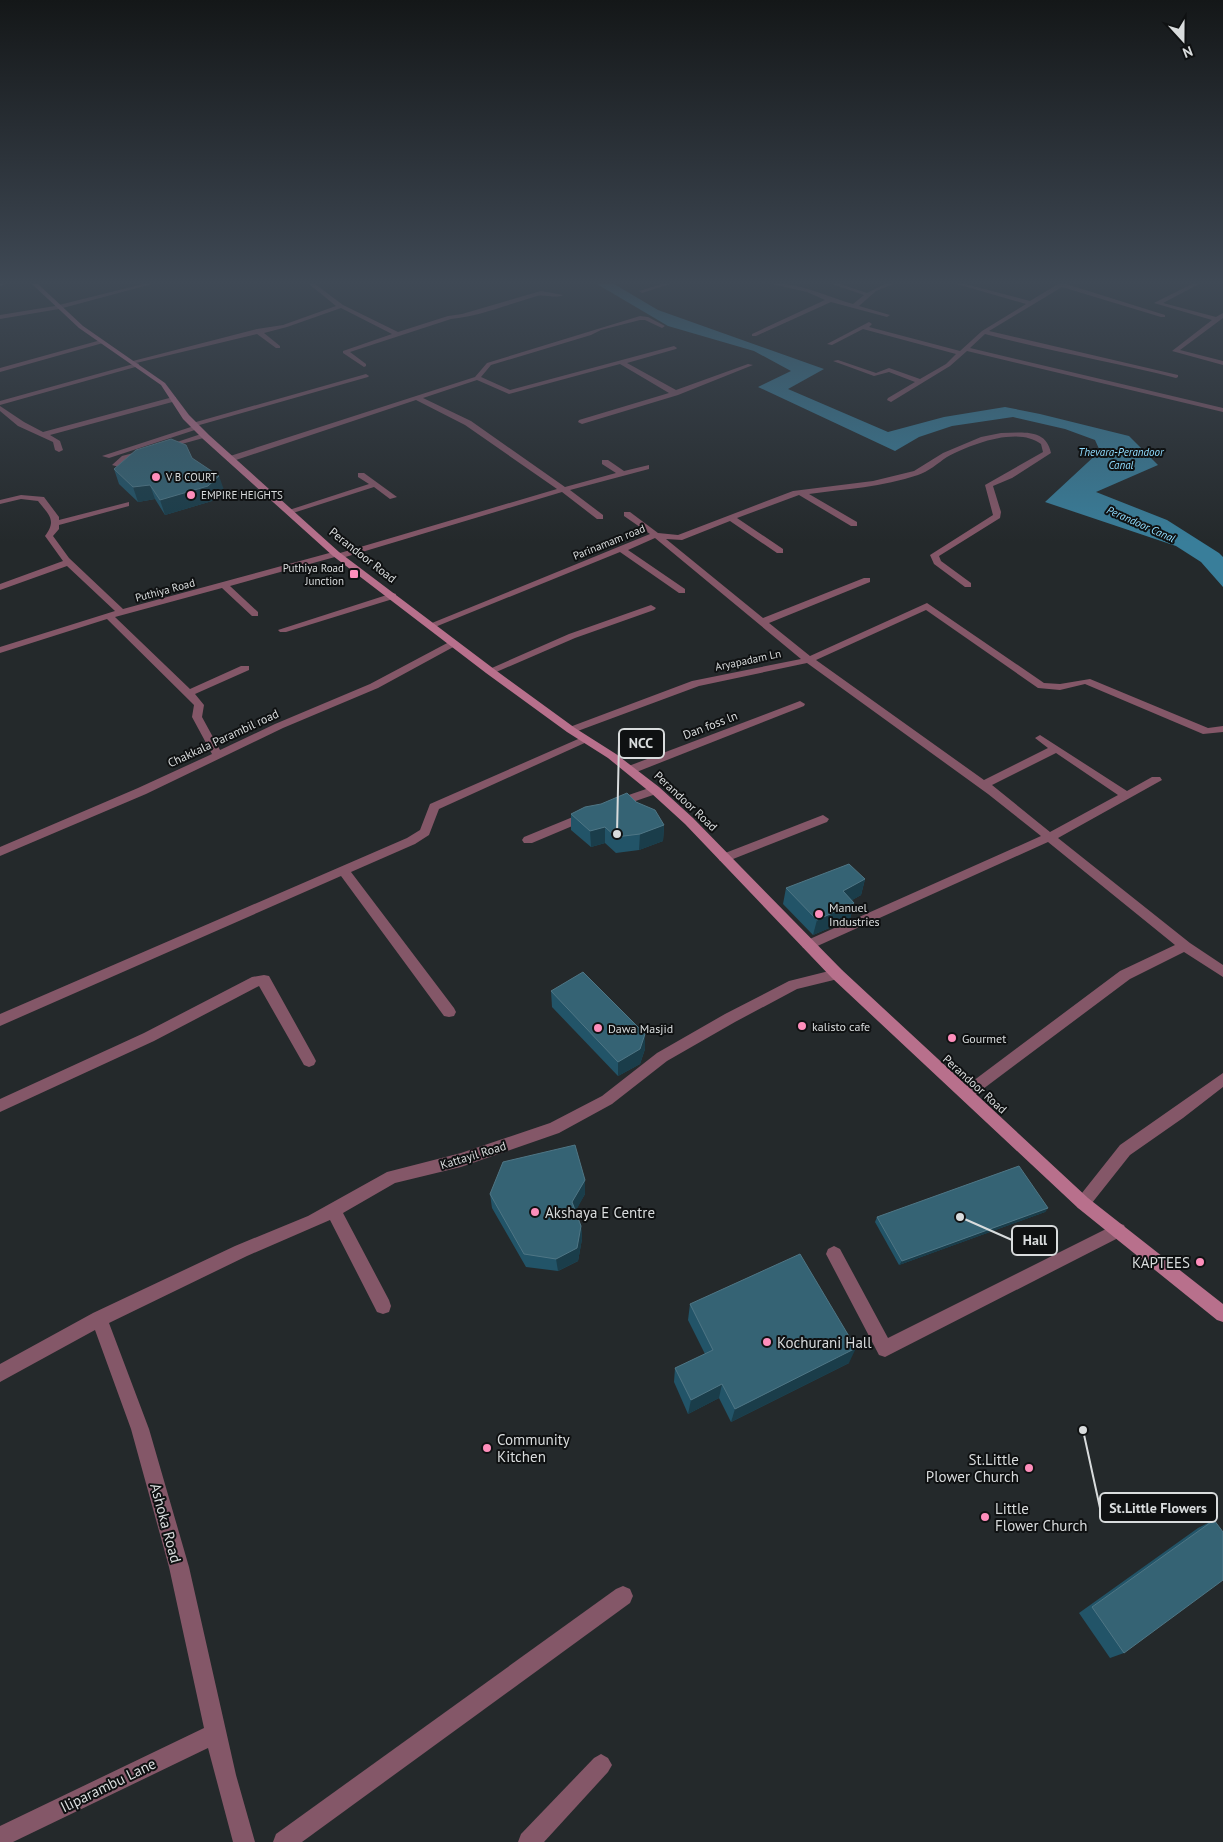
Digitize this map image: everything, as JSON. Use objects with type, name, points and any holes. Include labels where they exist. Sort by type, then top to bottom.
[{"type":"main road","name":"Perandoor Road","points":[[143,370],[163,384],[198,429],[337,555],[432,625],[490,671],[630,770],[655,790],[837,974],[1084,1203],[1223,1314]]},
{"type":"street","points":[[0,402],[114,370]]},
{"type":"street","points":[[230,459],[477,378],[484,370]]},
{"type":"street","points":[[477,378],[508,392],[591,370]]},
{"type":"street","points":[[635,370],[674,393]]},
{"type":"street","points":[[582,422],[674,393],[737,370]]},
{"type":"street","points":[[862,370],[876,375],[889,370],[920,382]]},
{"type":"street","points":[[891,400],[941,370]]},
{"type":"street","points":[[1047,370],[1223,410]]},
{"type":"street","points":[[1152,370],[1176,376]]},
{"type":"street","points":[[106,456],[366,376]]},
{"type":"street","points":[[417,398],[468,423],[565,490],[600,517]]},
{"type":"street","points":[[41,435],[173,399]]},
{"type":"street","points":[[1161,404],[1192,403]]},
{"type":"street","points":[[0,408],[41,435],[56,441],[59,450]]},
{"type":"street","points":[[116,465],[131,455],[198,429]]},
{"type":"street","name":"Parinamam road","points":[[432,625],[656,535],[679,538],[798,492],[873,483],[917,473],[946,456],[984,439],[1002,435],[1037,437],[1045,443],[1047,453],[1009,476],[989,485],[989,495],[997,509],[997,516],[934,554],[937,562],[968,585]]},
{"type":"street","points":[[605,462],[624,474]]},
{"type":"street","name":"Puthiya Road","points":[[0,650],[109,616],[337,555],[646,467]]},
{"type":"street","points":[[361,475],[392,497]]},
{"type":"street","points":[[290,511],[373,485]]},
{"type":"street","points":[[798,492],[854,524]]},
{"type":"street","points":[[0,502],[22,496],[41,499],[55,517],[55,529],[49,536],[68,562],[122,613]]},
{"type":"street","points":[[55,524],[126,504]]},
{"type":"street","points":[[627,514],[656,535],[809,660],[983,785],[1184,946],[1223,972]]},
{"type":"street","points":[[731,518],[780,551]]},
{"type":"street","points":[[621,549],[682,591]]},
{"type":"street","points":[[0,586],[68,562]]},
{"type":"street","points":[[762,622],[867,580]]},
{"type":"street","points":[[224,586],[255,614]]},
{"type":"street","points":[[283,630],[393,596]]},
{"type":"street","name":"Aryapadam Ln","points":[[571,730],[696,683],[809,660],[927,606],[1042,686],[1060,687],[1086,681],[1207,732],[1223,729]]},
{"type":"street","points":[[490,671],[572,636],[651,608]]},
{"type":"street","points":[[109,616],[190,693],[199,705],[197,717],[218,755]]},
{"type":"street","name":"Chakkala Parambil road","points":[[0,852],[142,791],[374,686],[454,643]]},
{"type":"street","points":[[190,693],[245,668]]},
{"type":"street","name":"Dan foss ln","points":[[630,770],[800,704]]},
{"type":"street","points":[[1040,738],[1126,796]]},
{"type":"street","points":[[0,1020],[411,841],[425,832],[434,807],[585,739]]},
{"type":"street","points":[[983,785],[1056,749]]},
{"type":"street","points":[[808,945],[1050,837],[1156,780]]},
{"type":"street","points":[[528,840],[599,810],[655,790]]},
{"type":"street","points":[[724,858],[823,819]]},
{"type":"street","points":[[344,871],[356,890],[449,1012]]},
{"type":"street","points":[[966,1094],[1125,975],[1184,946]]},
{"type":"street","name":"Kattayil Road","points":[[99,1319],[333,1210],[392,1177],[461,1160],[554,1128],[607,1100],[662,1057],[730,1018],[794,985],[837,974]]},
{"type":"street","points":[[0,1106],[149,1037],[257,981],[264,980],[309,1061]]},
{"type":"street","points":[[1084,1203],[1125,1150],[1178,1114],[1223,1079]]},
{"type":"street","points":[[333,1210],[383,1306]]},
{"type":"street","points":[[834,1254],[885,1349],[1118,1230]]},
{"type":"street","points":[[0,1373],[99,1319]]},
{"type":"street","name":"Ashoka Road","points":[[99,1319],[140,1429],[178,1567],[216,1733],[244,1842]]},
{"type":"street","points":[[284,1842],[623,1596]]},
{"type":"street","name":"Iliparambu Lane","points":[[0,1838],[216,1733]]},
{"type":"street","points":[[529,1842],[601,1765]]},
{"type":"water","name":"Thevara-Perandoor Canal","points":[[789,370],[822,370],[788,389],[888,432],[944,417],[1005,407],[1129,436],[1158,465],[1096,492],[1167,520],[1219,553],[1223,557],[1223,587],[1201,562],[1176,546],[1045,502],[1100,451],[1095,440],[1065,429],[1013,417],[952,426],[919,437],[895,451],[758,387],[791,371]]},
{"type":"building","points":[[171,439],[186,445],[192,458],[219,476],[208,486],[160,500],[150,485],[133,487],[114,469],[136,450]]},
{"type":"building","points":[[627,793],[636,802],[655,810],[664,825],[640,834],[616,837],[605,827],[590,831],[571,814],[585,807],[601,804]]},
{"type":"building","points":[[849,864],[865,879],[843,891],[854,903],[817,920],[786,888]]},
{"type":"building","name":"Dawa Masjid","points":[[583,972],[645,1034],[640,1049],[618,1062],[551,991]]},
{"type":"building","name":"Akshaya E Centre","points":[[575,1145],[585,1180],[572,1202],[581,1226],[577,1248],[556,1259],[524,1254],[490,1194],[503,1162]]},
{"type":"building","points":[[1019,1166],[1048,1208],[902,1261],[877,1217]]},
{"type":"building","name":"Kochurani Hall","points":[[800,1254],[856,1348],[735,1409],[722,1384],[691,1400],[675,1368],[713,1350],[690,1304]]},
{"type":"building","points":[[1214,1520],[1223,1532],[1223,1580],[1124,1653],[1092,1607]]},
{"type":"place","name":"V B COURT","points":[[156,477]]},
{"type":"place","name":"EMPIRE HEIGHTS","points":[[191,495]]},
{"type":"place","name":"Puthiya Road Junction","points":[[354,574]]},
{"type":"place","name":"NCC","points":[[617,834]]},
{"type":"place","name":"Manuel Industries","points":[[819,914]]},
{"type":"place","name":"kalisto cafe","points":[[802,1026]]},
{"type":"place","name":"Dawa Masjid","points":[[598,1028]]},
{"type":"place","name":"Gourmet","points":[[952,1038]]},
{"type":"place","name":"Akshaya E Centre","points":[[535,1212]]},
{"type":"place","name":"Hall","points":[[960,1217]]},
{"type":"place","name":"KAPTEES","points":[[1200,1262]]},
{"type":"place","name":"Kochurani Hall","points":[[767,1342]]},
{"type":"place","name":"St.Little Flowers","points":[[1083,1430]]},
{"type":"place","name":"Community Kitchen","points":[[487,1448]]},
{"type":"place","name":"St.Little Plower Church","points":[[1029,1468]]},
{"type":"place","name":"Little Flower Church","points":[[985,1517]]},
{"type":"water label","name":"Perandoor Canal","points":[[1141,524]]}]
